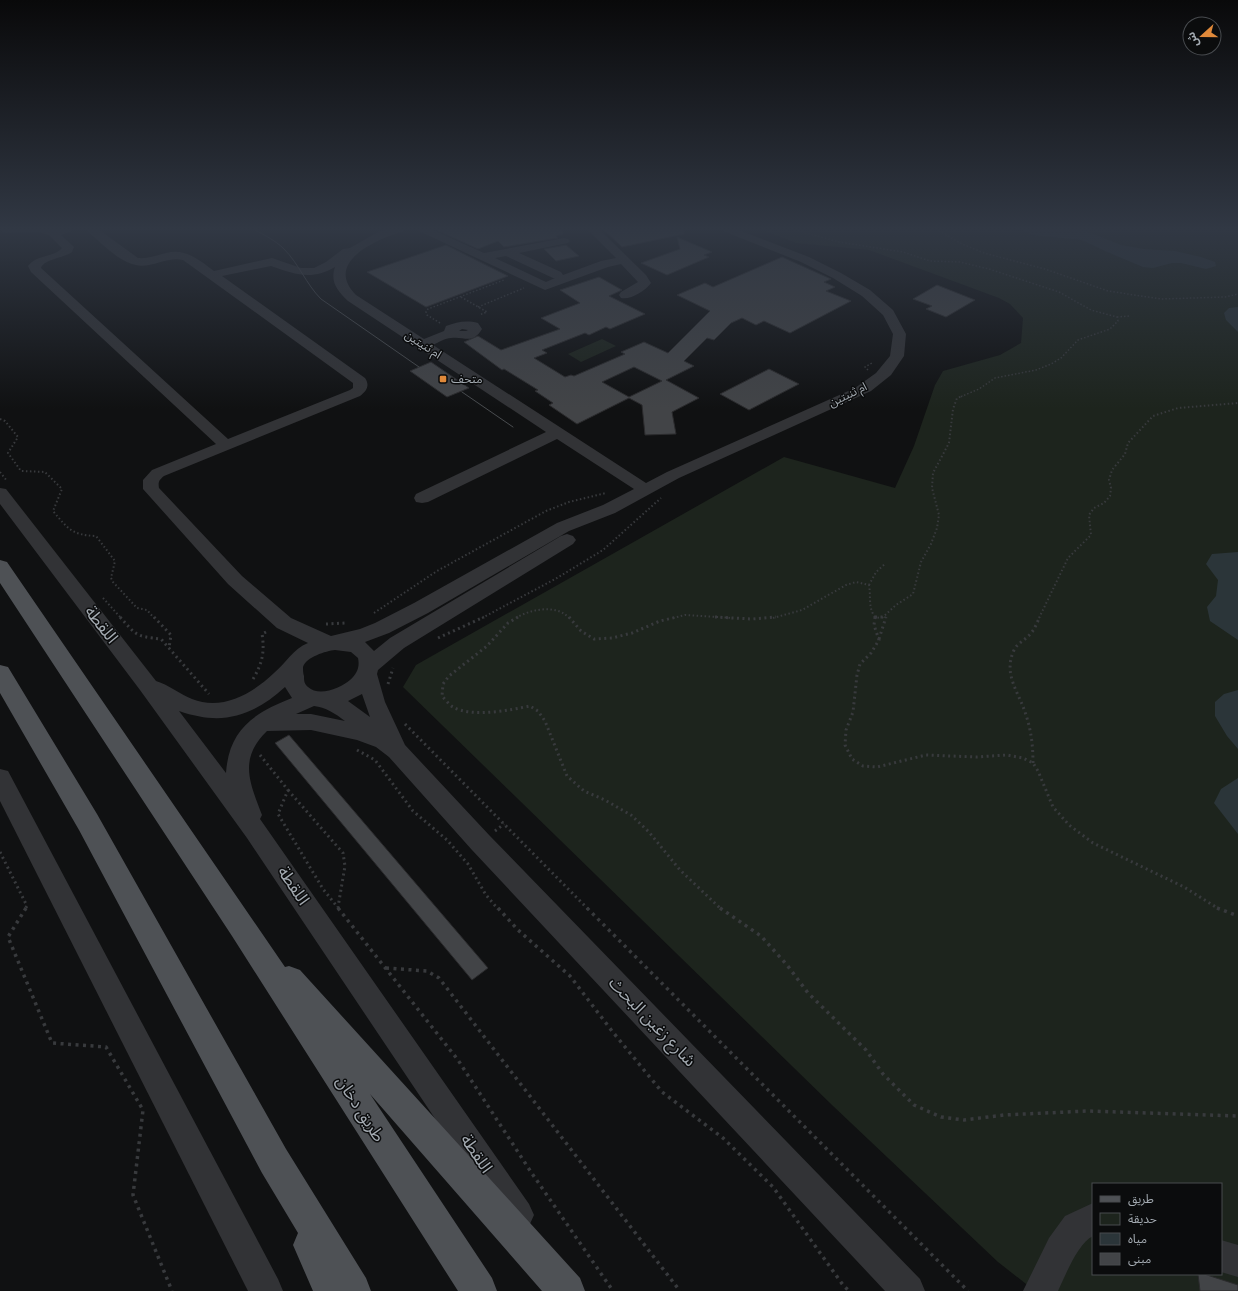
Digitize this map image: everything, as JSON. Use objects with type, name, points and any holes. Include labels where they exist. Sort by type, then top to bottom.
[{"type":"main road","points":[[0,567],[242,927],[568,1291]]},
{"type":"main road","points":[[0,673],[88,822],[274,1161],[353,1291]]},
{"type":"main road","name":"طريق دخان","points":[[242,927],[479,1291]]},
{"type":"main road","points":[[274,1161],[332,1291]]},
{"type":"street","points":[[56,289],[226,445]]},
{"type":"street","points":[[232,289],[360,381],[362,385],[360,390],[355,393],[158,473],[149,483],[151,489],[235,580],[284,623],[308,635],[333,642],[350,644],[361,649],[367,656],[368,671],[360,684],[350,691],[290,707],[253,731],[237,761],[237,776],[254,831]]},
{"type":"street","name":"ام ثنيتين","points":[[343,289],[352,298],[422,345],[646,490]]},
{"type":"street","points":[[625,295],[637,289]]},
{"type":"street","points":[[646,299],[650,292],[648,289]]},
{"type":"street","name":"ام ثنيتين","points":[[368,671],[397,643],[488,579],[544,546],[573,537],[608,501],[646,490],[680,472],[860,391],[880,378],[898,355],[900,341],[898,328],[892,316],[881,304],[861,289]]},
{"type":"street","points":[[422,345],[454,329]]},
{"type":"street","points":[[422,498],[558,432]]},
{"type":"street","name":"اللقطة","points":[[5,489],[254,831],[568,1291]]},
{"type":"street","name":"ام ثنيتين","points":[[333,642],[382,628],[421,608],[488,579]]},
{"type":"street","points":[[284,623],[296,663],[291,678],[294,687],[302,694],[319,699]]},
{"type":"street","points":[[147,684],[174,701],[189,708],[204,711],[235,708],[259,696],[296,663],[307,651],[333,642]]},
{"type":"street","name":"شارع زغين البحث","points":[[368,671],[371,696],[391,746]]},
{"type":"street","name":"شارع زغين البحث","points":[[319,699],[345,709],[391,746],[481,843],[908,1291]]},
{"type":"street","points":[[253,731],[311,722],[358,732],[391,746]]},
{"type":"street","points":[[0,778],[266,1291]]},
{"type":"street","points":[[1040,1291],[1061,1250],[1076,1227],[1092,1219]]},
{"type":"street","points":[[1222,1256],[1238,1261]]},
{"type":"path","points":[[460,297],[487,312],[465,320],[454,329],[427,315],[426,312],[432,307],[481,289]]},
{"type":"path","points":[[478,307],[521,289]]},
{"type":"path","points":[[1051,289],[1059,292],[1091,310],[1117,318],[1129,316]]},
{"type":"path","points":[[1103,289],[1161,299],[1225,297],[1238,294]]},
{"type":"path","points":[[1117,318],[1118,321],[1115,327],[1106,332],[1079,340],[1070,347],[1059,360],[1043,368],[997,377],[989,380],[982,387],[957,398],[953,409],[949,443],[933,473],[932,488],[939,515],[937,528],[922,562],[913,594],[896,605],[886,616],[878,640],[871,652],[860,664],[857,675],[853,712],[846,730],[845,745],[852,759],[863,766],[877,767],[926,755],[976,757],[1007,755],[1023,758],[1032,763],[1038,771],[1053,807],[1069,825],[1081,834],[1093,842],[1184,887],[1215,907],[1238,916]]},
{"type":"path","points":[[867,374],[870,371],[865,367],[875,361]]},
{"type":"path","points":[[1032,763],[1033,742],[1025,711],[1012,683],[1011,664],[1014,650],[1021,641],[1031,634],[1068,558],[1091,535],[1089,515],[1094,508],[1104,503],[1110,496],[1111,488],[1109,480],[1112,470],[1125,454],[1128,443],[1153,416],[1178,408],[1198,405],[1238,403]]},
{"type":"path","points":[[0,420],[5,421],[18,437],[16,442],[9,449],[8,453],[21,471],[45,472],[62,489],[53,507],[53,511],[71,532],[78,535],[96,536],[116,561],[111,578],[113,582],[137,608],[147,610],[171,635],[169,648]]},
{"type":"path","points":[[0,472],[5,489]]},
{"type":"path","points":[[432,641],[490,614],[557,578],[603,550],[621,536],[641,515],[667,494]]},
{"type":"path","points":[[370,616],[437,571],[546,511],[569,502],[608,501]]},
{"type":"path","points":[[885,564],[876,572],[868,585],[871,595],[871,612],[875,617],[882,618],[886,616]]},
{"type":"path","points":[[868,585],[856,582],[846,585],[802,610],[772,618],[752,619],[686,615],[660,621],[632,633],[612,638],[594,639],[581,631],[567,615],[551,610],[534,611],[519,616],[508,623],[487,646],[449,676],[443,684],[442,696],[453,707],[473,712],[498,712],[530,706],[538,711],[545,721],[567,776],[584,791],[606,800],[631,815],[649,832],[680,870],[721,909],[761,936],[787,965],[808,993],[866,1050],[883,1074],[914,1105],[941,1118],[964,1120],[1004,1115],[1088,1111],[1238,1116]]},
{"type":"path","points":[[98,592],[134,633],[141,637],[161,639],[223,710]]},
{"type":"path","points":[[875,617],[874,625],[878,640]]},
{"type":"path","points":[[250,683],[262,665],[265,648],[262,634],[284,623]]},
{"type":"path","points":[[323,623],[349,623]]},
{"type":"path","points":[[387,687],[394,666]]},
{"type":"path","points":[[401,721],[968,1291]]},
{"type":"path","points":[[253,731],[288,790],[342,853],[344,866],[338,907]]},
{"type":"path","points":[[354,749],[375,760],[413,811],[448,840],[468,864],[491,901],[518,930],[570,976],[612,1031],[662,1092],[723,1138],[773,1188],[803,1227],[843,1285],[849,1291]]},
{"type":"path","points":[[288,790],[278,814],[323,889],[458,1060],[530,1172],[614,1291]]},
{"type":"path","points":[[0,852],[27,906],[8,937],[52,1043],[106,1047],[143,1110],[133,1195],[172,1291]]},
{"type":"path","points":[[386,968],[427,971],[439,978],[680,1291]]},
{"type":"green space","points":[[975,289],[1238,289],[1238,1291],[1035,1291],[998,1262],[832,1105],[403,687],[416,665],[784,457],[895,488],[914,446],[935,385],[943,371],[1000,355],[1021,343],[1023,318],[1010,304],[999,298]]},
{"type":"green space","points":[[602,339],[616,346],[581,362],[568,354]]},
{"type":"water","points":[[1238,307],[1238,332],[1226,320],[1224,313],[1229,308]]},
{"type":"water","points":[[1238,552],[1238,640],[1210,621],[1207,607],[1216,596],[1218,580],[1206,564],[1212,554]]},
{"type":"water","points":[[1238,690],[1238,749],[1227,736],[1215,716],[1215,702],[1224,694]]},
{"type":"water","points":[[1238,778],[1238,834],[1214,803],[1221,789]]},
{"type":"building","points":[[396,289],[473,289],[426,307]]},
{"type":"building","points":[[621,289],[622,290],[609,296],[645,314],[610,329],[606,327],[589,335],[585,333],[542,350],[547,353],[534,358],[565,377],[571,375],[574,376],[625,354],[621,352],[644,342],[668,353],[710,311],[677,295],[690,289],[830,289],[826,291],[851,301],[790,333],[764,321],[756,325],[742,318],[731,323],[714,340],[707,338],[684,361],[694,366],[666,380],[699,398],[672,412],[676,434],[645,435],[642,405],[629,398],[577,424],[549,405],[553,403],[535,391],[538,390],[504,369],[502,370],[464,342],[478,336],[501,350],[560,329],[541,318],[580,303],[560,290]],"holes":[[[634,367],[662,381],[629,397],[602,382]]]},
{"type":"building","points":[[930,289],[948,289],[975,300],[946,317],[926,309],[932,306],[913,299]]},
{"type":"building","points":[[431,362],[469,388],[447,397],[410,371]]},
{"type":"building","points":[[769,369],[799,384],[749,410],[720,394]]},
{"type":"building","points":[[289,735],[488,968],[472,980],[275,743]]},
{"type":"building","points":[[1198,1275],[1207,1275],[1238,1285],[1238,1291],[1200,1291]]},
{"type":"tram line","points":[[313,289],[321,299],[419,367]]},
{"type":"tram line","points":[[462,392],[513,427]]},
{"type":"place","name":"متحف","points":[[443,379]]}]
